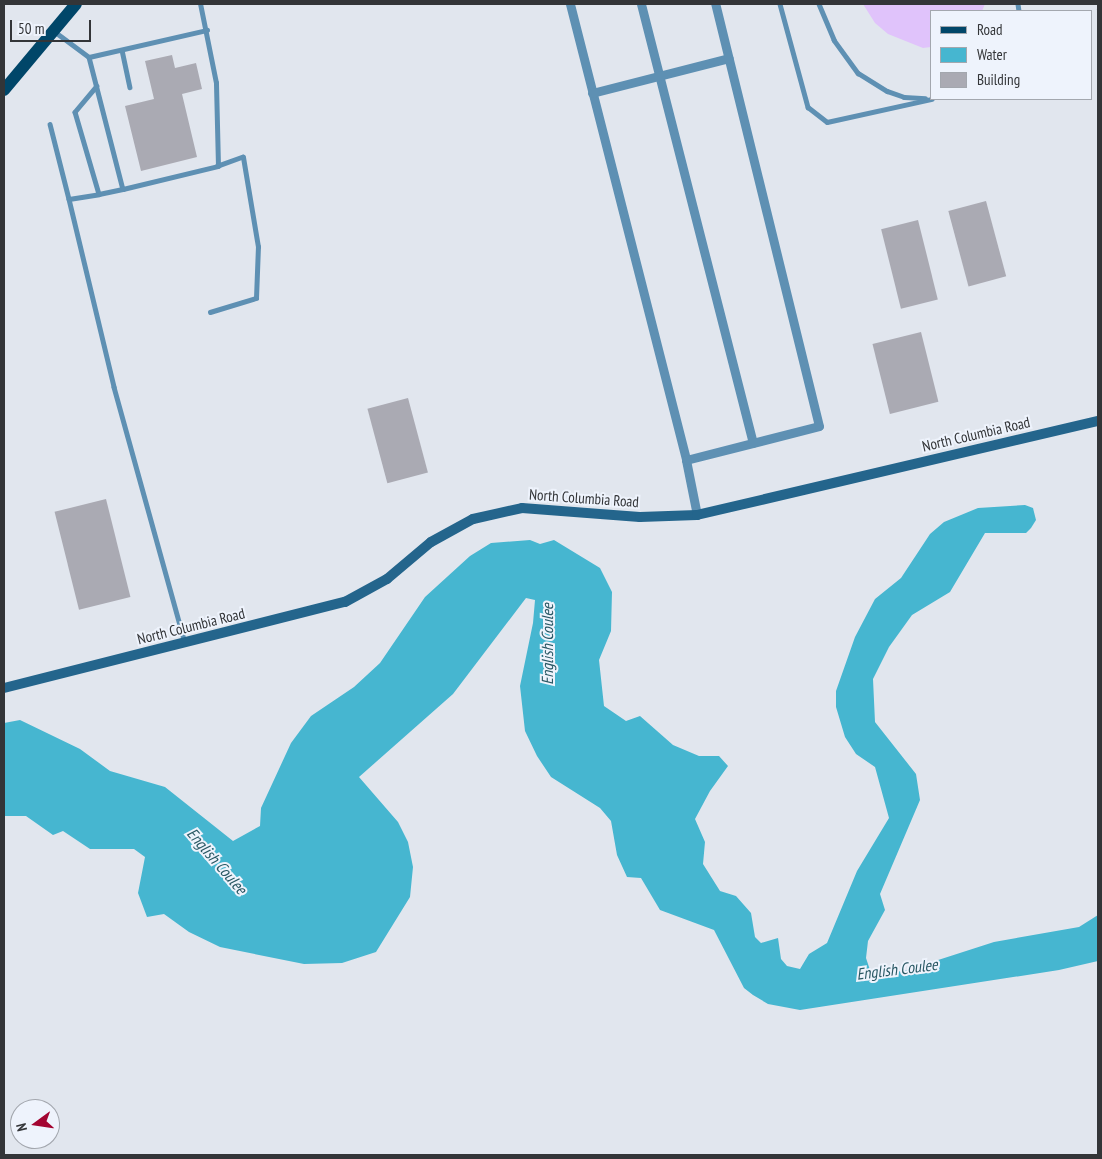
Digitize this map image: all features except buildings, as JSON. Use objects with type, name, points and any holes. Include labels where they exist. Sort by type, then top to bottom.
[{"type":"main road","points":[[4,90],[76,4]]},
{"type":"street","points":[[570,4],[686,460],[698,515]]},
{"type":"street","points":[[641,4],[753,443]]},
{"type":"street","points":[[686,460],[819,426],[715,4]]},
{"type":"street","points":[[592,93],[729,58]]},
{"type":"street","name":"North Columbia Road","points":[[4,688],[345,602],[387,579],[431,542],[473,519],[522,508],[640,517],[698,515],[1098,421]]},
{"type":"lane","points":[[200,4],[207,30],[216,83],[218,166]]},
{"type":"lane","points":[[780,4],[808,107],[828,122],[930,99]]},
{"type":"lane","points":[[819,4],[834,40],[858,73],[873,84],[904,97],[930,99]]},
{"type":"lane","points":[[54,30],[89,57],[122,189]]},
{"type":"lane","points":[[89,57],[207,30]]},
{"type":"lane","points":[[122,50],[130,87]]},
{"type":"lane","points":[[97,86],[75,112],[99,194]]},
{"type":"lane","points":[[50,124],[112,378],[185,643]]},
{"type":"lane","points":[[69,199],[122,189],[218,166],[243,157],[258,247],[256,298],[210,312]]},
{"type":"path","points":[[1097,4],[1098,10]]},
{"type":"shaded area","points":[[863,4],[985,4],[982,10],[930,10],[930,47],[923,48],[888,34],[875,23]]},
{"type":"water","name":"English Coulee","points":[[1025,505],[1033,508],[1036,520],[1031,528],[1026,533],[985,533],[950,592],[912,615],[889,647],[873,679],[875,722],[916,774],[920,800],[880,894],[885,910],[868,941],[866,958],[871,973],[904,971],[994,942],[1079,927],[1098,915],[1098,961],[1059,970],[800,1010],[768,1004],[753,995],[744,988],[714,930],[660,910],[641,878],[627,877],[617,855],[611,821],[600,808],[551,777],[537,756],[525,731],[520,686],[533,623],[535,600],[526,598],[453,694],[359,777],[398,822],[408,842],[413,867],[410,897],[376,952],[342,963],[304,964],[220,947],[189,932],[164,914],[147,917],[138,893],[145,857],[134,849],[90,849],[63,831],[53,835],[26,816],[4,816],[4,723],[20,720],[80,749],[110,771],[165,787],[233,841],[260,826],[261,808],[291,743],[311,716],[354,687],[380,663],[425,597],[470,556],[491,543],[530,540],[540,544],[554,540],[600,568],[612,592],[611,631],[599,660],[604,706],[626,721],[640,716],[673,745],[699,756],[719,756],[728,766],[710,791],[695,819],[705,842],[703,864],[720,891],[736,896],[751,913],[755,937],[761,943],[778,938],[781,959],[787,966],[800,969],[809,954],[827,943],[857,871],[889,818],[875,767],[856,754],[845,737],[836,707],[836,691],[855,637],[875,599],[901,578],[930,534],[944,522],[978,508]]}]
